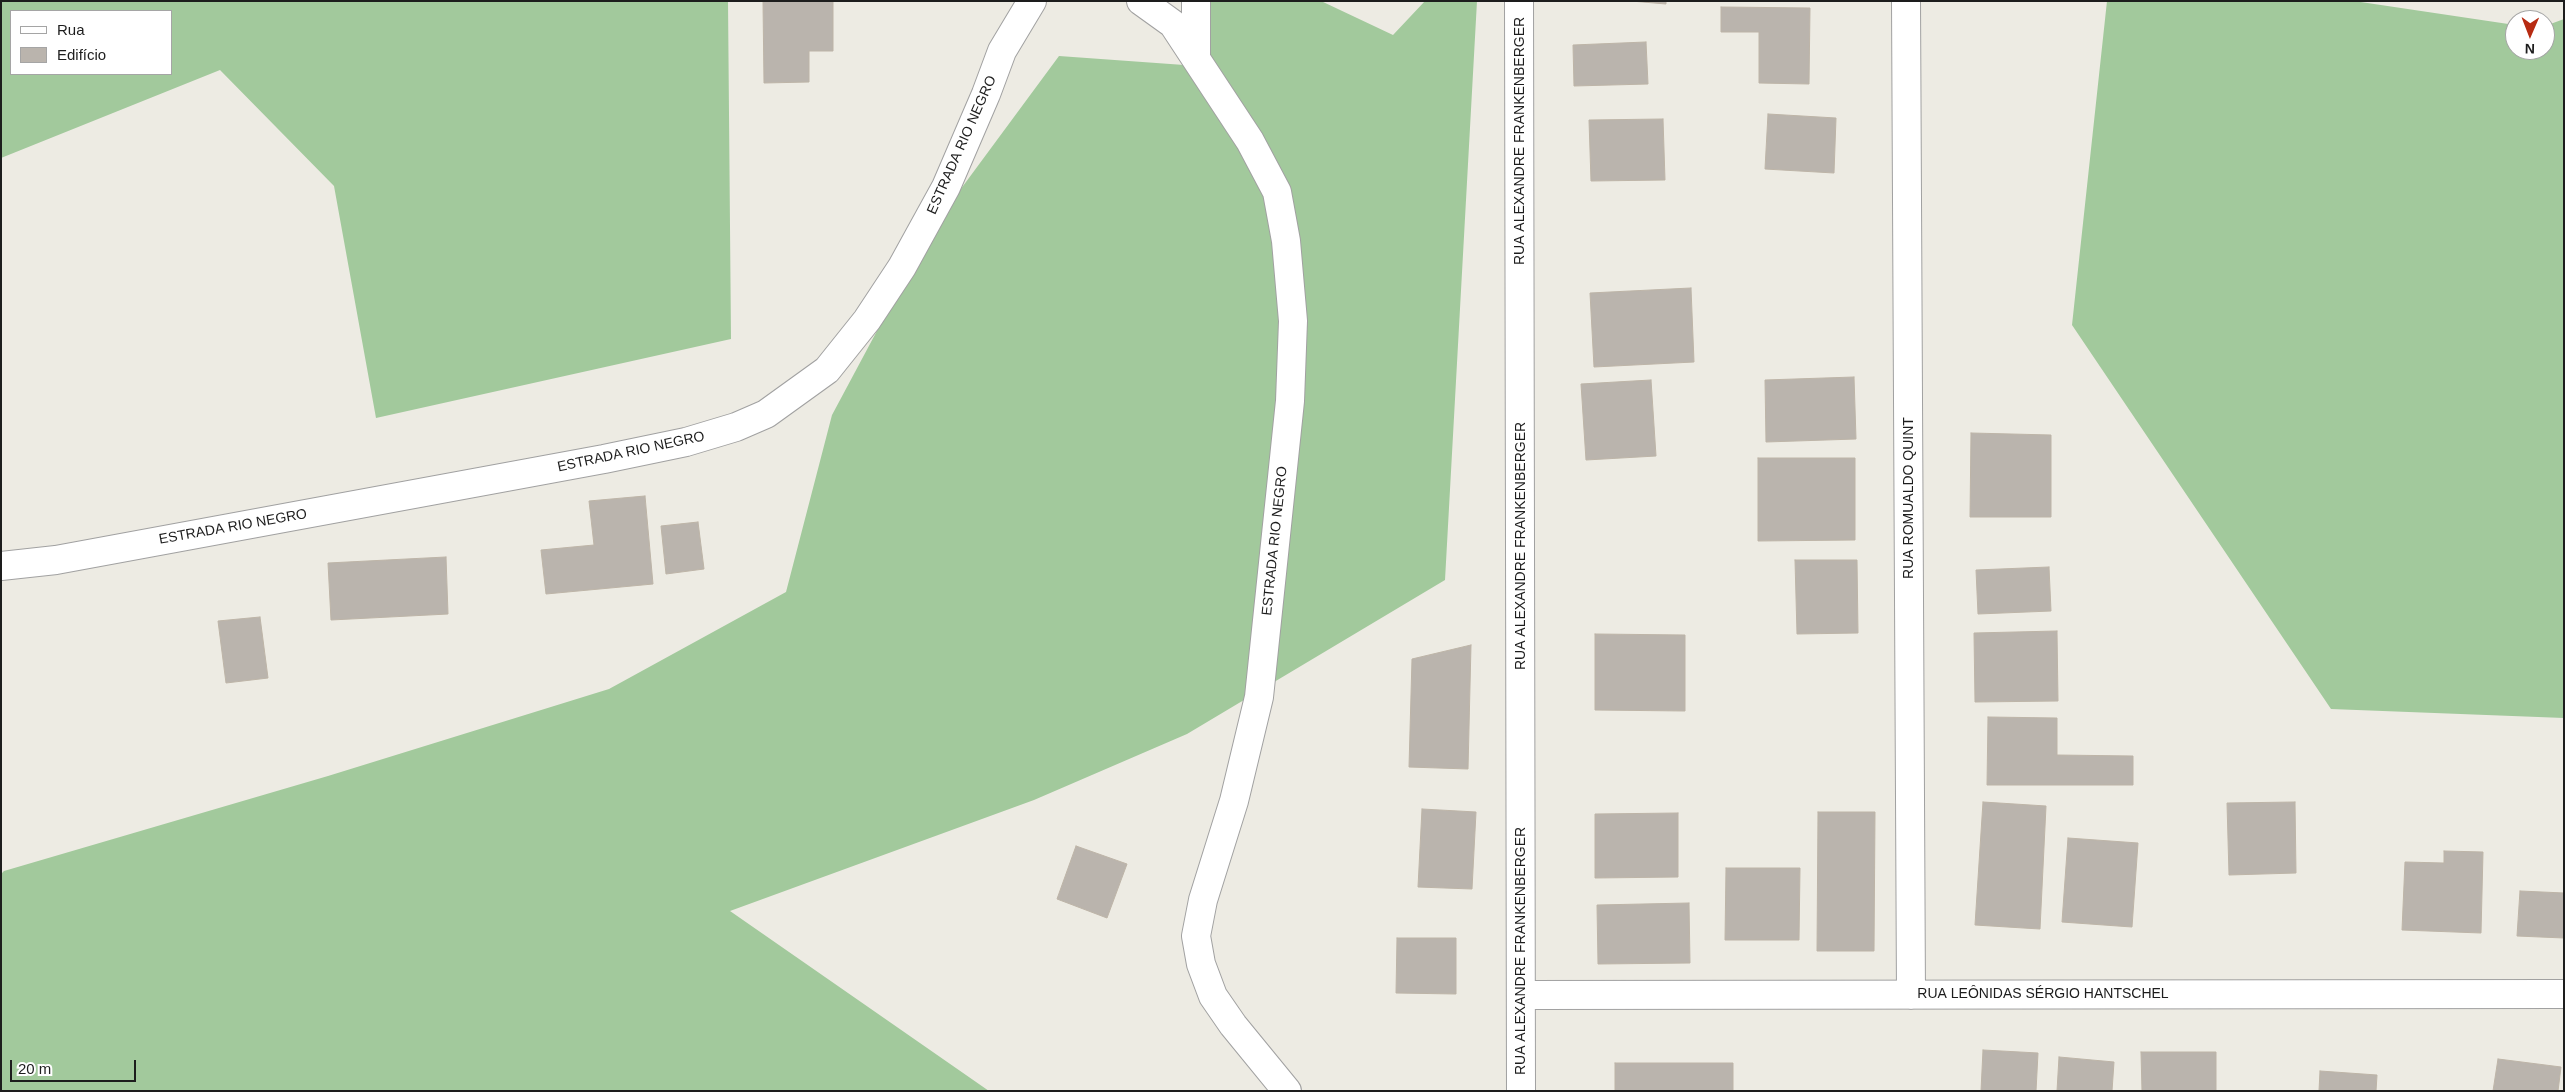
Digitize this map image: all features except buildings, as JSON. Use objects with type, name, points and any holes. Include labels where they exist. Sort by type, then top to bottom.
[{"type":"street","name":"ESTRADA RIO NEGRO","points":[[1,566],[56,560],[686,442],[736,427],[766,414],[827,370],[866,320],[902,268],[946,187],[986,94],[1002,51],[1032,1]]},
{"type":"street","name":"ESTRADA RIO NEGRO","points":[[1141,1],[1173,24],[1250,141],[1277,192],[1286,241],[1293,321],[1290,401],[1259,697],[1234,801],[1203,900],[1196,936],[1201,964],[1213,996],[1233,1025],[1287,1091]]},
{"type":"street","points":[[1196,1],[1196,57]]},
{"type":"street","name":"RUA ALEXANDRE FRANKENBERGER","points":[[1519,1],[1521,1091]]},
{"type":"street","name":"RUA ROMUALDO QUINT","points":[[1906,1],[1911,994]]},
{"type":"street","name":"RUA LEÔNIDAS SÉRGIO HANTSCHEL","points":[[1522,995],[2564,994]]},
{"type":"green space","points":[[1,1],[728,1],[731,339],[376,418],[334,186],[220,70],[1,158]]},
{"type":"green space","points":[[1201,1],[1321,1],[1393,35],[1425,1],[1477,1],[1445,580],[1187,734],[1034,800],[730,911],[989,1091],[1,1091],[1,874],[4,871],[328,776],[609,689],[786,592],[832,415],[932,228],[1059,56],[1198,66]]},
{"type":"green space","points":[[2107,1],[2354,1],[2505,24],[2505,60],[2555,60],[2555,22],[2564,19],[2564,718],[2331,709],[2072,325]]}]
